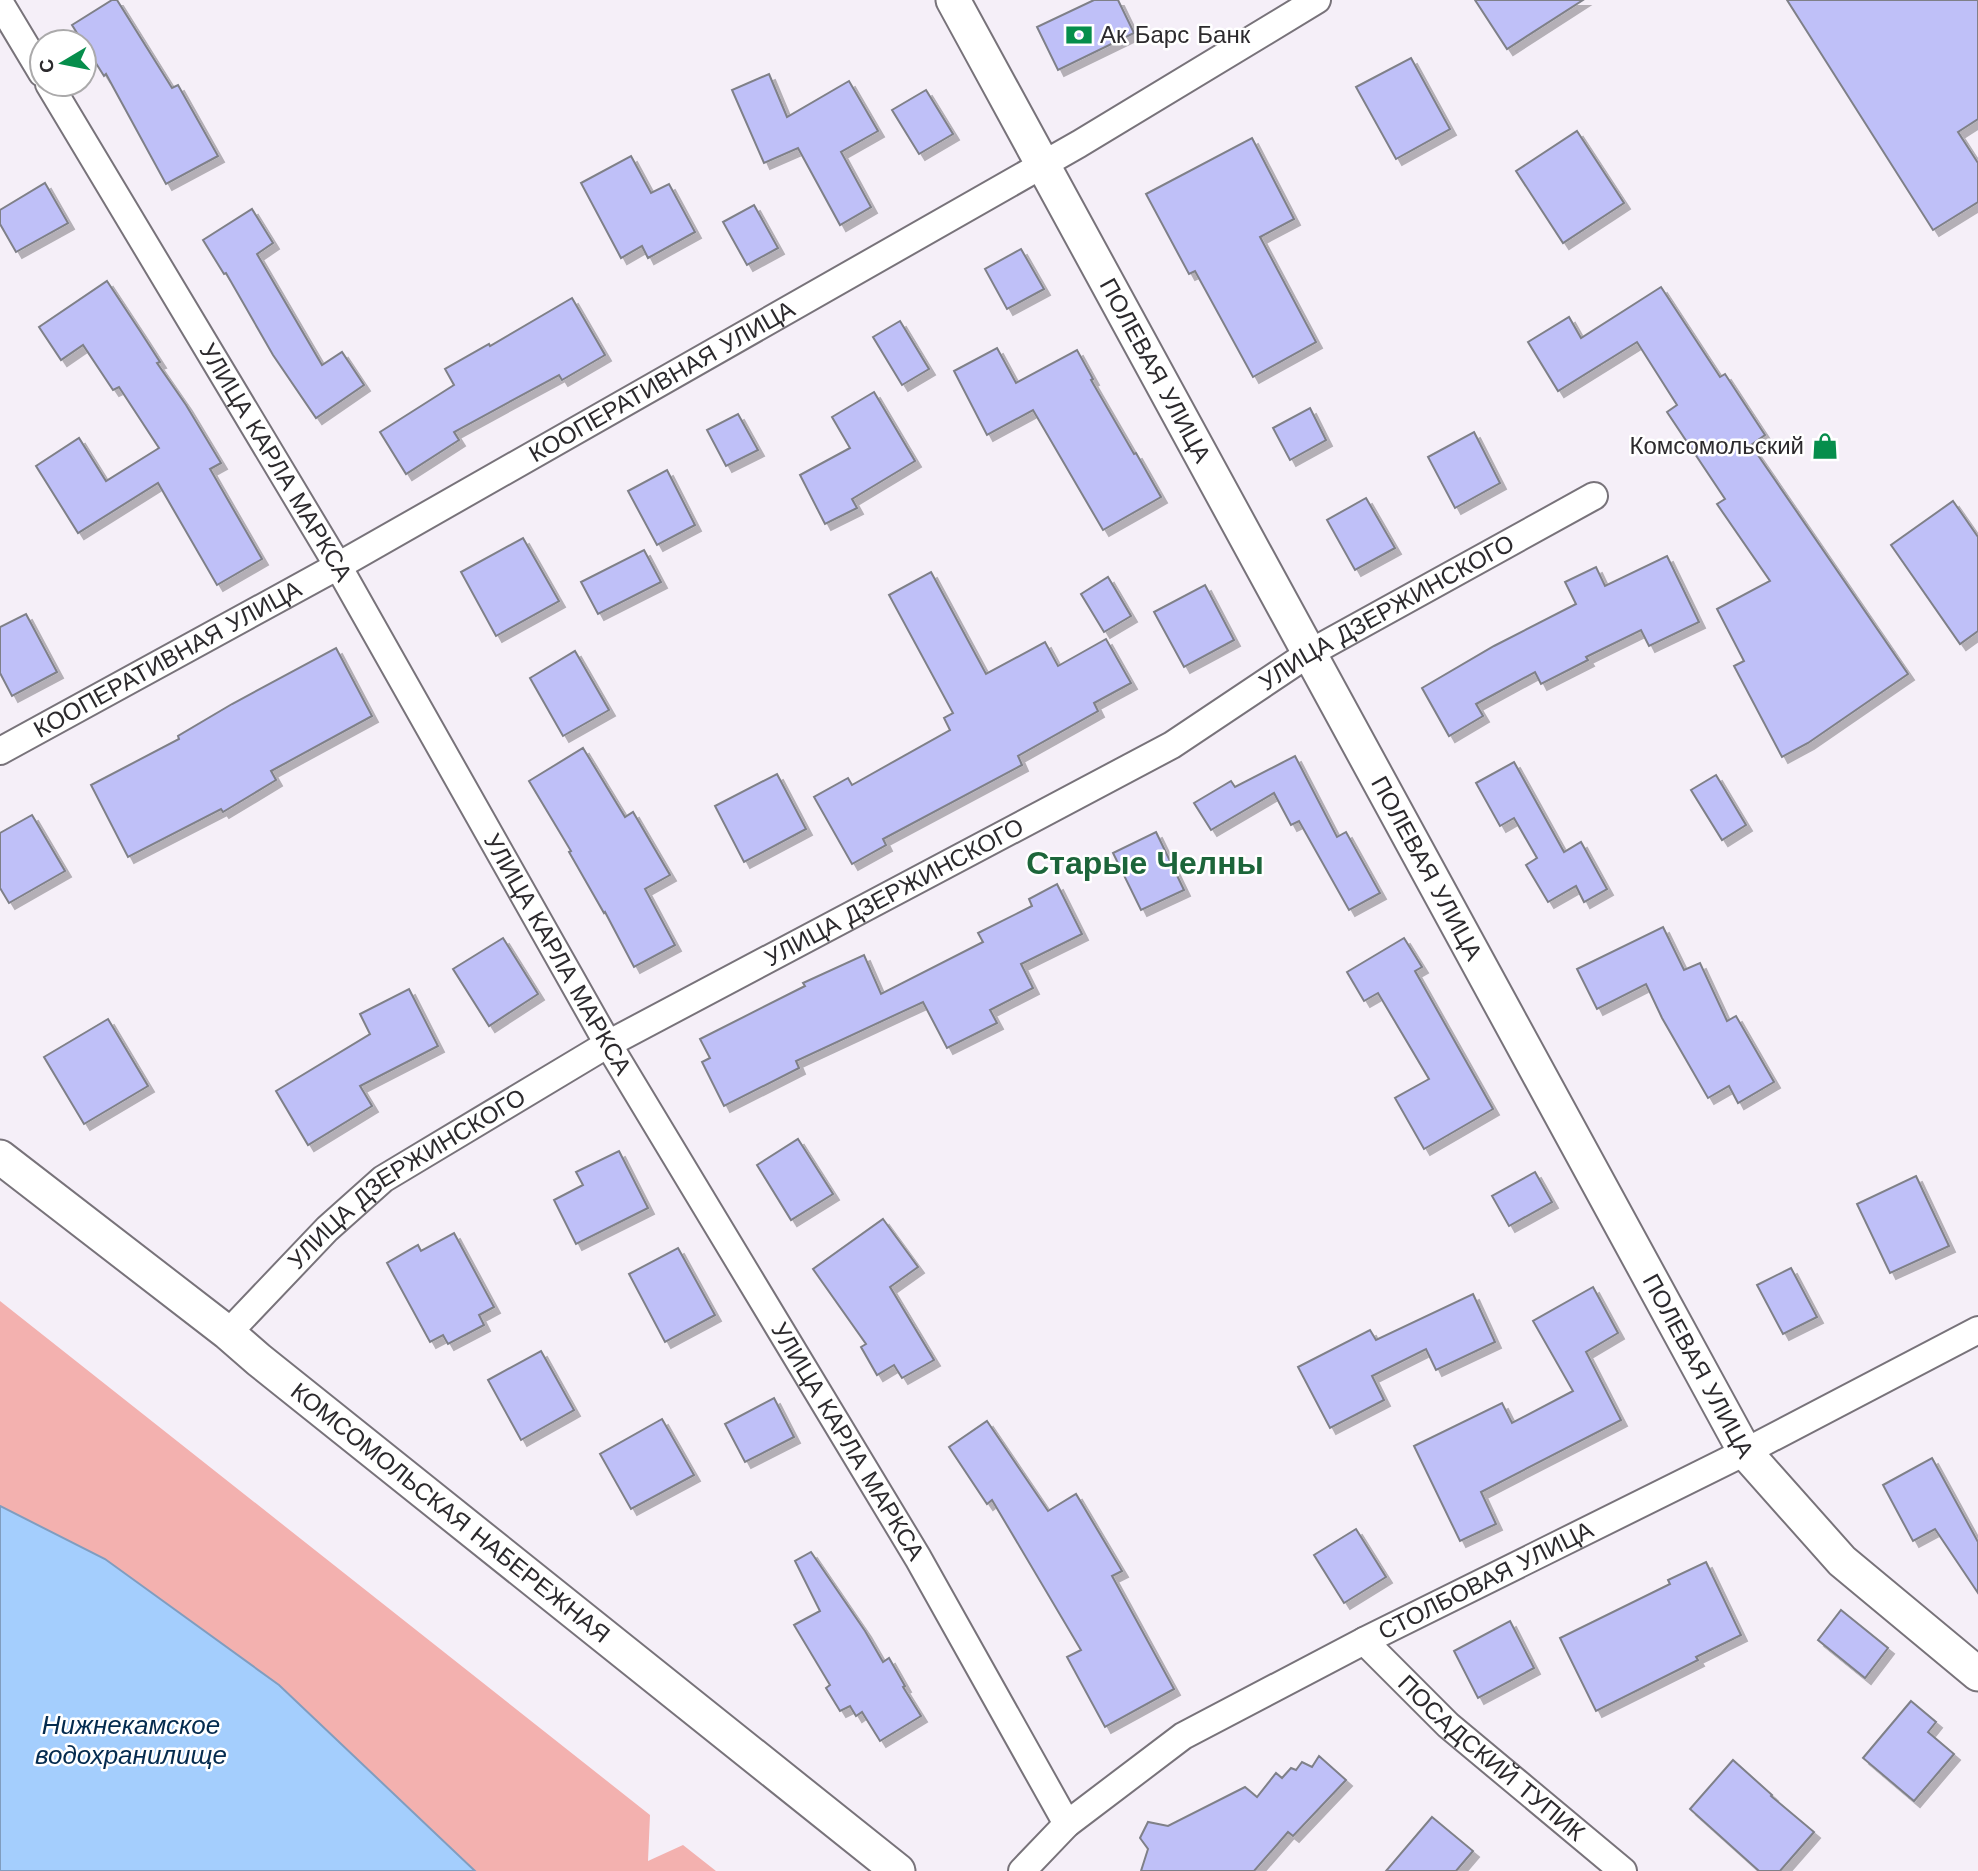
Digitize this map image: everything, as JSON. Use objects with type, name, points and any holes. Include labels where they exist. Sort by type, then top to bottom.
[{"type":"street","name":"ПОЛЕВАЯ УЛИЦА","points":[[954,0],[1745,1452],[1842,1561],[1978,1674]]},
{"type":"street","name":"КООПЕРАТИВНАЯ УЛИЦА","points":[[0,751],[338,566],[1044,164],[1317,0]]},
{"type":"street","points":[[0,3],[28,50]]},
{"type":"street","name":"УЛИЦА КАРЛА МАРКСА","points":[[57,98],[338,566],[608,1044],[918,1558],[1067,1824]]},
{"type":"street","name":"УЛИЦА ДЗЕРЖИНСКОГО","points":[[228,1332],[327,1230],[383,1179],[608,1044],[1172,745],[1308,654],[1594,496]]},
{"type":"street","name":"КОМСОМОЛЬСКАЯ НАБЕРЕЖНАЯ","points":[[0,1157],[228,1332],[259,1360],[898,1871]]},
{"type":"street","name":"СТОЛБОВАЯ УЛИЦА","points":[[1022,1871],[1067,1824],[1183,1737],[1364,1641],[1745,1452],[1978,1330]]},
{"type":"street","name":"ПОСАДСКИЙ ТУПИК","points":[[1364,1641],[1448,1725],[1623,1871]]},
{"type":"shaded area","points":[[0,1301],[650,1815],[648,1861],[683,1845],[716,1871],[472,1871],[0,1512]]},
{"type":"water","name":"Нижнекамское водохранилище","points":[[0,1506],[105,1559],[279,1685],[475,1871],[0,1871]]},
{"type":"building","points":[[112,0],[117,0],[172,88],[178,85],[218,156],[166,184],[106,74],[104,76],[98,66],[98,28],[74,28],[72,25]]},
{"type":"building","points":[[1094,0],[1118,0],[1134,33],[1058,70],[1037,27]]},
{"type":"building","points":[[1475,0],[1583,0],[1507,49]]},
{"type":"building","points":[[1787,0],[1978,0],[1978,119],[1958,132],[1978,163],[1978,202],[1933,230]]},
{"type":"building","points":[[1411,58],[1450,129],[1396,159],[1356,87]]},
{"type":"building","points":[[769,74],[787,117],[849,81],[878,131],[841,152],[871,207],[840,225],[798,148],[764,163],[732,90]]},
{"type":"building","points":[[926,90],[953,134],[919,154],[892,110]]},
{"type":"building","points":[[1577,131],[1624,203],[1563,243],[1516,171]]},
{"type":"building","points":[[1252,138],[1294,219],[1260,237],[1316,342],[1253,377],[1195,271],[1189,274],[1146,194]]},
{"type":"building","points":[[631,156],[651,193],[669,184],[695,232],[648,258],[642,246],[621,258],[581,183]]},
{"type":"building","points":[[45,183],[68,223],[16,252],[0,224],[0,210]]},
{"type":"building","points":[[754,205],[778,248],[747,265],[723,222]]},
{"type":"building","points":[[252,209],[273,243],[257,254],[322,365],[342,352],[364,385],[316,418],[273,355],[226,273],[224,274],[203,240]]},
{"type":"building","points":[[1021,249],[1044,289],[1007,309],[985,269]]},
{"type":"building","points":[[107,281],[221,463],[210,469],[262,559],[217,585],[158,483],[78,533],[36,466],[79,438],[106,481],[159,448],[119,387],[113,390],[83,345],[61,360],[39,327]]},
{"type":"building","points":[[1661,287],[1720,377],[1725,374],[1765,435],[1751,445],[1908,674],[1808,743],[1782,757],[1734,666],[1744,661],[1717,609],[1770,581],[1717,504],[1725,499],[1667,412],[1677,405],[1637,342],[1558,391],[1528,342],[1569,317],[1581,338]]},
{"type":"building","points":[[572,298],[605,355],[562,380],[559,375],[454,432],[459,440],[406,474],[380,432],[454,385],[445,369]]},
{"type":"building","points":[[900,321],[929,369],[902,385],[873,337]]},
{"type":"building","points":[[997,348],[1016,383],[1077,350],[1093,379],[1091,380],[1161,497],[1103,530],[1033,410],[987,435],[954,371]]},
{"type":"building","points":[[874,392],[915,461],[852,499],[857,508],[825,524],[800,475],[850,448],[832,417]]},
{"type":"building","points":[[1310,408],[1326,440],[1290,460],[1273,428]]},
{"type":"building","points":[[738,414],[758,450],[726,466],[707,430]]},
{"type":"building","points":[[1474,432],[1500,483],[1455,508],[1428,457]]},
{"type":"building","points":[[667,470],[695,525],[657,545],[628,491]]},
{"type":"building","points":[[1366,498],[1395,548],[1355,570],[1327,520]]},
{"type":"building","points":[[1953,501],[1978,537],[1978,631],[1960,644],[1891,545]]},
{"type":"building","points":[[523,538],[559,601],[496,636],[461,572]]},
{"type":"building","points":[[644,550],[661,582],[598,614],[581,582]]},
{"type":"building","points":[[1667,556],[1699,622],[1649,646],[1641,630],[1586,657],[1588,660],[1541,684],[1535,672],[1476,704],[1483,716],[1449,736],[1422,688],[1494,646],[1576,604],[1565,582],[1596,567],[1605,586]]},
{"type":"building","points":[[931,572],[986,674],[1045,642],[1058,666],[1106,639],[1131,683],[1094,703],[1098,711],[1018,756],[1022,765],[883,839],[886,845],[852,864],[814,797],[848,778],[852,785],[950,730],[944,718],[953,713],[889,595]]},
{"type":"building","points":[[1108,577],[1131,616],[1104,632],[1081,594]]},
{"type":"building","points":[[1205,585],[1234,640],[1184,667],[1154,612]]},
{"type":"building","points":[[26,614],[57,672],[12,696],[0,673],[0,627]]},
{"type":"building","points":[[336,648],[372,716],[271,771],[276,780],[223,812],[221,809],[128,857],[91,785],[179,739],[178,736],[232,704]]},
{"type":"building","points":[[575,651],[609,710],[563,736],[530,678]]},
{"type":"building","points":[[583,748],[625,817],[633,812],[670,875],[645,889],[675,945],[634,967],[569,852],[571,851],[529,781]]},
{"type":"building","points":[[1295,756],[1337,837],[1346,832],[1380,893],[1349,910],[1299,821],[1291,825],[1274,793],[1211,830],[1194,803],[1231,781],[1235,787]]},
{"type":"building","points":[[1514,762],[1564,852],[1581,842],[1607,889],[1584,902],[1576,886],[1548,902],[1526,865],[1537,858],[1514,818],[1500,826],[1476,783]]},
{"type":"building","points":[[777,774],[806,829],[744,862],[715,806]]},
{"type":"building","points":[[1716,775],[1746,825],[1722,840],[1691,790]]},
{"type":"building","points":[[32,815],[65,871],[9,903],[0,888],[0,833]]},
{"type":"building","points":[[1156,832],[1184,890],[1141,910],[1113,853]]},
{"type":"building","points":[[1057,884],[1082,934],[1021,964],[1033,988],[990,1010],[997,1023],[947,1048],[923,1002],[796,1061],[799,1068],[724,1106],[702,1062],[710,1058],[700,1039],[805,986],[803,983],[864,955],[881,994],[983,942],[978,933],[1032,906],[1029,899]]},
{"type":"building","points":[[1663,927],[1684,970],[1700,963],[1727,1021],[1736,1016],[1774,1082],[1738,1103],[1729,1086],[1708,1098],[1662,1018],[1646,984],[1597,1009],[1577,969]]},
{"type":"building","points":[[503,938],[538,994],[489,1026],[453,969]]},
{"type":"building","points":[[1404,938],[1422,967],[1415,971],[1493,1109],[1424,1149],[1395,1098],[1429,1079],[1378,993],[1364,1001],[1347,972]]},
{"type":"building","points":[[409,989],[438,1046],[360,1086],[372,1106],[308,1145],[276,1091],[370,1034],[360,1014]]},
{"type":"building","points":[[108,1019],[148,1086],[84,1124],[44,1057]]},
{"type":"building","points":[[798,1139],[833,1194],[791,1220],[757,1165]]},
{"type":"building","points":[[619,1151],[648,1208],[576,1244],[554,1200],[583,1185],[576,1172]]},
{"type":"building","points":[[1535,1172],[1552,1202],[1509,1226],[1492,1196]]},
{"type":"building","points":[[1916,1176],[1949,1246],[1890,1273],[1857,1204]]},
{"type":"building","points":[[883,1219],[918,1267],[890,1287],[934,1360],[902,1378],[894,1365],[877,1375],[861,1347],[866,1344],[813,1269]]},
{"type":"building","points":[[454,1233],[494,1307],[479,1315],[484,1325],[448,1344],[443,1335],[430,1342],[387,1263],[418,1245],[421,1251]]},
{"type":"building","points":[[678,1248],[715,1315],[665,1342],[629,1274]]},
{"type":"building","points":[[1791,1268],[1817,1317],[1783,1334],[1757,1285]]},
{"type":"building","points":[[1593,1287],[1618,1333],[1586,1352],[1621,1420],[1481,1492],[1496,1524],[1460,1541],[1414,1446],[1502,1403],[1512,1423],[1573,1391],[1533,1321]]},
{"type":"building","points":[[1473,1294],[1495,1342],[1436,1370],[1426,1349],[1372,1376],[1384,1400],[1330,1428],[1298,1367],[1370,1330],[1376,1340]]},
{"type":"building","points":[[541,1351],[574,1410],[521,1440],[488,1380]]},
{"type":"building","points":[[774,1398],[794,1437],[745,1462],[725,1424]]},
{"type":"building","points":[[662,1419],[694,1475],[631,1509],[600,1454]]},
{"type":"building","points":[[987,1421],[1048,1511],[1076,1494],[1122,1571],[1112,1576],[1174,1689],[1105,1727],[1067,1657],[1081,1650],[992,1500],[987,1504],[949,1447]]},
{"type":"building","points":[[1932,1458],[1978,1542],[1978,1593],[1935,1529],[1913,1541],[1883,1485]]},
{"type":"building","points":[[1356,1529],[1386,1577],[1344,1603],[1314,1555]]},
{"type":"building","points":[[811,1552],[883,1662],[889,1658],[921,1716],[880,1741],[862,1712],[856,1716],[850,1706],[840,1711],[826,1688],[830,1685],[794,1625],[820,1611],[795,1561]]},
{"type":"building","points":[[1706,1562],[1741,1635],[1696,1657],[1698,1660],[1596,1711],[1560,1638],[1670,1584],[1668,1580]]},
{"type":"building","points":[[1841,1610],[1888,1648],[1865,1678],[1818,1640]]},
{"type":"building","points":[[1510,1621],[1534,1668],[1478,1698],[1454,1651]]},
{"type":"building","points":[[1911,1701],[1936,1722],[1928,1732],[1954,1754],[1914,1801],[1863,1758]]},
{"type":"building","points":[[1319,1756],[1346,1780],[1293,1836],[1288,1832],[1254,1871],[1141,1871],[1148,1849],[1140,1838],[1148,1822],[1168,1826],[1245,1787],[1257,1797],[1276,1773],[1282,1778],[1291,1768],[1296,1770],[1302,1762],[1312,1767]]},
{"type":"building","points":[[1733,1760],[1814,1832],[1780,1871],[1759,1871],[1690,1809]]},
{"type":"building","points":[[1432,1817],[1473,1851],[1456,1871],[1386,1871]]},
{"type":"place","name":"Ак Барс Банк","points":[[1079,35]]},
{"type":"place","name":"Комсомольский","points":[[1825,446]]},
{"type":"district","name":"Старые Челны","points":[[1145,863]]}]
